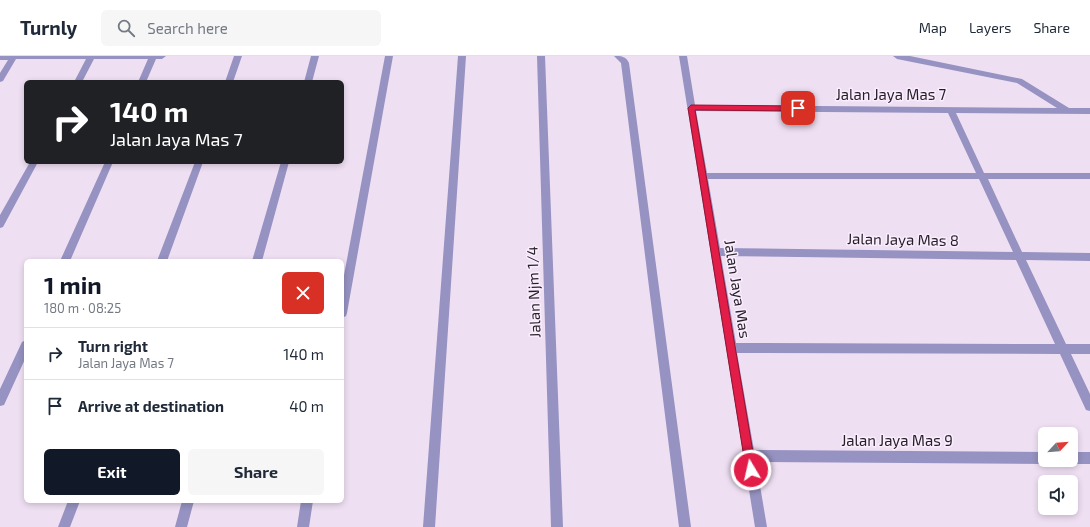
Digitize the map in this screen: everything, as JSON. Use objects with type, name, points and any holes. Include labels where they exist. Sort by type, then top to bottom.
[{"type":"street","points":[[79,80],[92,56]]},
{"type":"street","points":[[143,80],[154,56]]},
{"type":"street","points":[[0,57],[162,56]]},
{"type":"street","points":[[230,80],[238,56]]},
{"type":"street","points":[[309,80],[315,56]]},
{"type":"street","points":[[344,302],[389,56]]},
{"type":"street","points":[[428,527],[462,56]]},
{"type":"street","name":"Jalan Njm 1/4","points":[[541,56],[557,527]]},
{"type":"street","points":[[618,56],[624,60],[625,63],[686,527]]},
{"type":"street","name":"Jalan Jaya Mas","points":[[683,56],[761,527]]},
{"type":"street","points":[[897,56],[1019,81],[1068,110]]},
{"type":"street","points":[[0,79],[14,57]]},
{"type":"street","name":"Jalan Jaya Mas 7","points":[[691,108],[1090,111]]},
{"type":"street","points":[[950,110],[1090,406]]},
{"type":"street","points":[[0,224],[33,164]]},
{"type":"street","points":[[66,259],[107,164]]},
{"type":"street","points":[[163,259],[198,164]]},
{"type":"street","points":[[258,259],[284,164]]},
{"type":"street","points":[[702,176],[1090,176]]},
{"type":"street","name":"Jalan Jaya Mas 8","points":[[715,252],[1090,257]]},
{"type":"street","points":[[731,348],[1090,349]]},
{"type":"street","points":[[0,400],[24,349]]},
{"type":"street","name":"Jalan Jaya Mas 9","points":[[749,456],[1038,458]]},
{"type":"street","points":[[1078,458],[1090,458]]},
{"type":"street","points":[[64,527],[73,503]]},
{"type":"street","points":[[181,527],[187,503]]},
{"type":"street","points":[[303,527],[307,503]]},
{"type":"route","points":[[751,470],[691,108],[798,108]]}]
